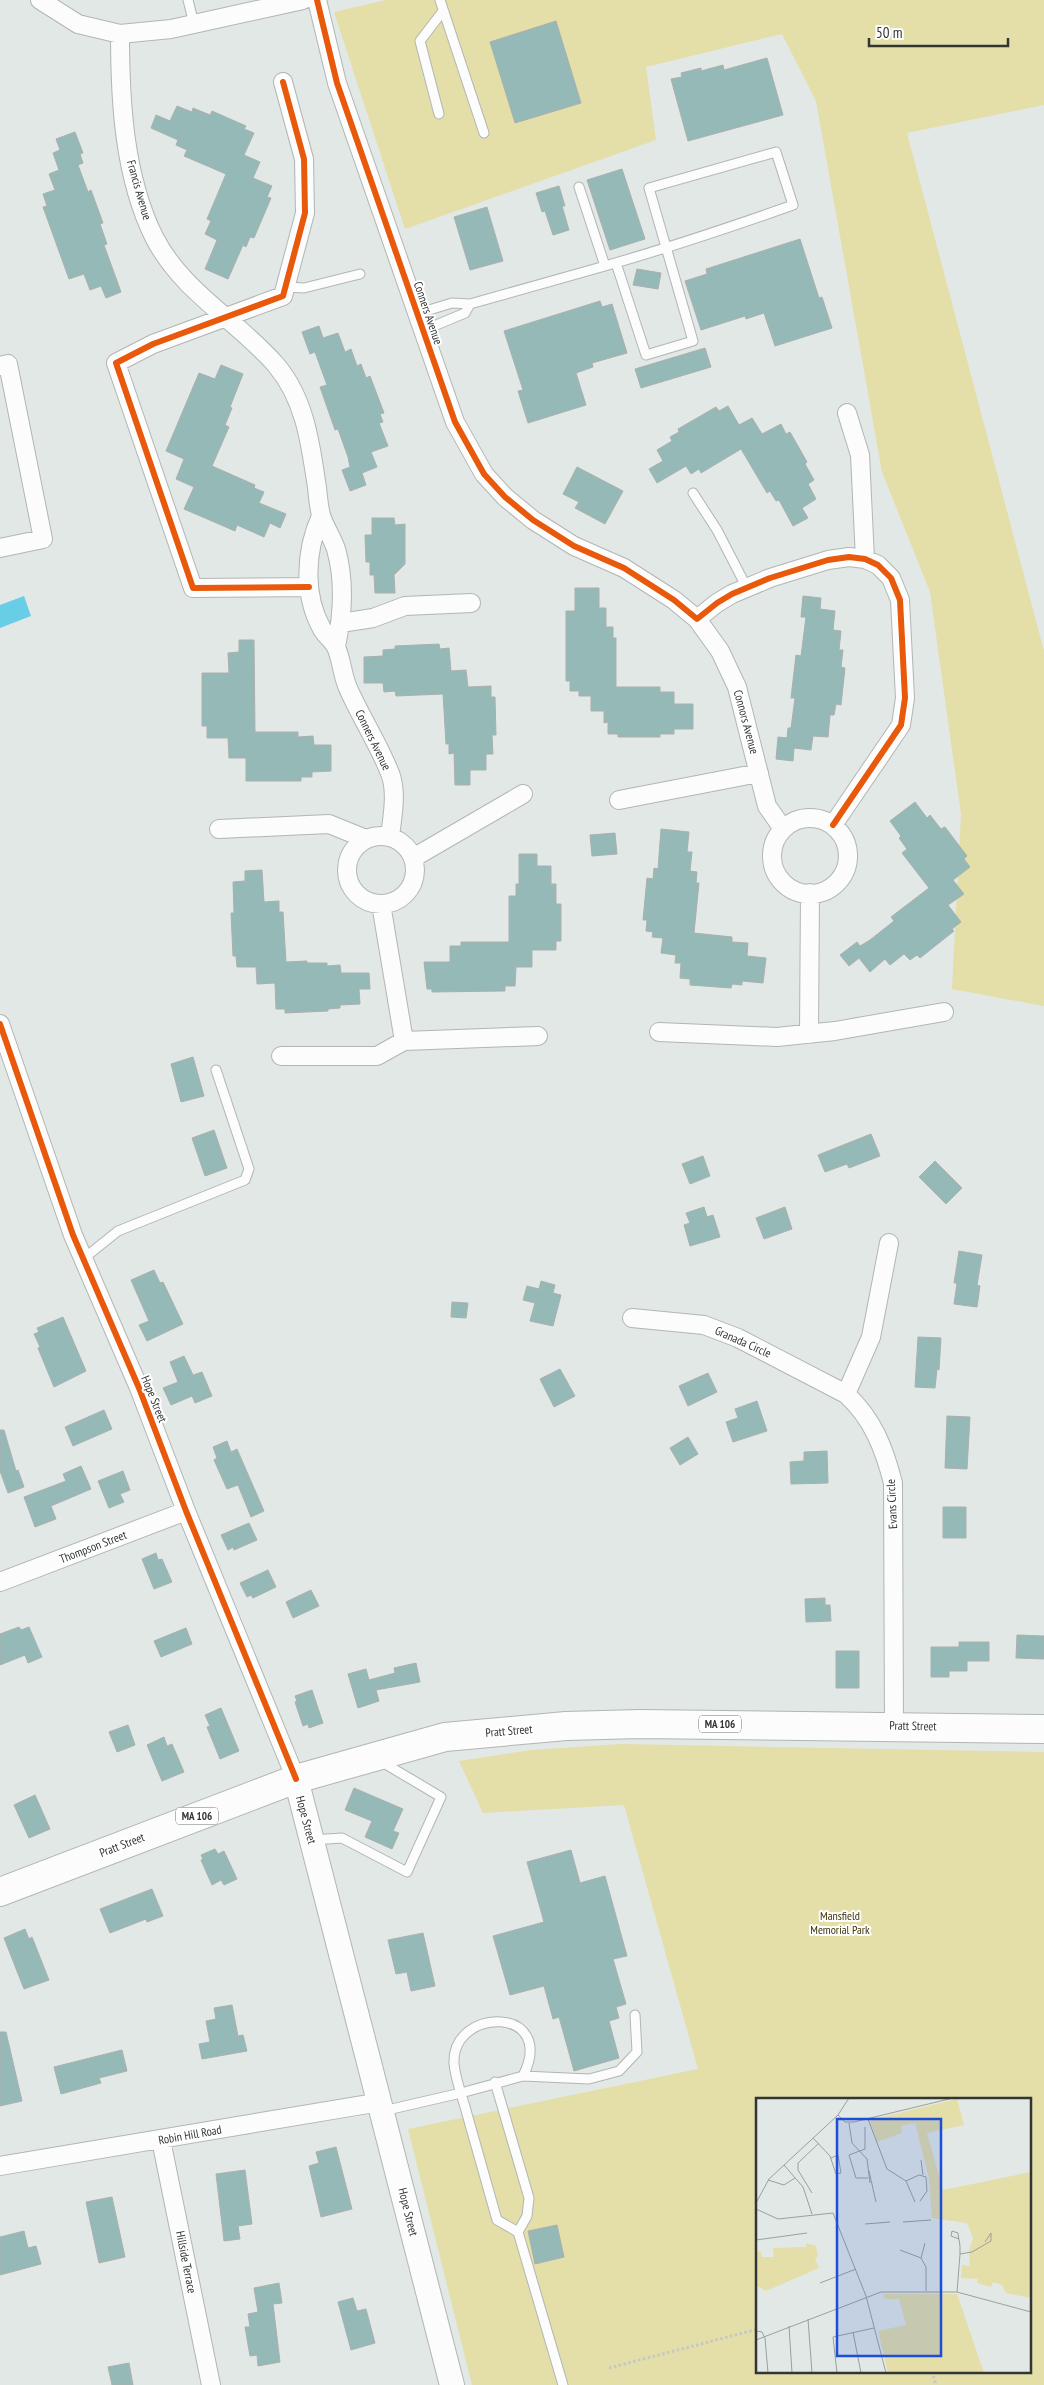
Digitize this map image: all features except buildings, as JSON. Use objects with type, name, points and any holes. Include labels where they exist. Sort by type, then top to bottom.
[{"type":"main road","name":"Pratt Street","points":[[0,1892],[296,1779],[445,1737],[566,1726],[640,1724],[1044,1729]]},
{"type":"main road","name":"Hope Street","points":[[296,1779],[452,2385]]},
{"type":"street","points":[[40,0],[78,24],[120,34],[171,29],[256,5],[303,0]]},
{"type":"street","name":"Conners Avenue","points":[[317,0],[337,83],[416,314],[455,422],[484,474],[505,497],[533,520],[574,546],[615,564],[674,600],[697,619]]},
{"type":"street","name":"Francis Avenue","points":[[120,34],[121,89],[126,131],[130,160],[142,206],[163,253],[181,277],[225,318]]},
{"type":"street","points":[[283,82],[304,159],[305,213],[283,296],[153,344],[116,363],[193,588],[310,587]]},
{"type":"street","name":"Conners Avenue","points":[[225,318],[276,365],[299,403],[308,429],[321,516],[332,537],[342,577],[341,623],[336,646]]},
{"type":"street","points":[[0,366],[8,364],[43,539],[0,548]]},
{"type":"street","points":[[847,413],[860,455],[865,559]]},
{"type":"street","name":"Conners Avenue","points":[[321,516],[313,533],[308,557],[310,587],[317,617],[323,631],[336,646],[347,685],[391,778],[394,798],[390,837]]},
{"type":"street","points":[[697,619],[717,603],[747,588],[828,560],[849,557],[865,559],[884,571],[898,593],[904,676],[904,712],[901,725],[893,739],[832,825]]},
{"type":"street","points":[[341,623],[373,618],[405,606],[471,603]]},
{"type":"street","name":"Connors Avenue","points":[[697,619],[720,651],[737,687],[767,806],[783,829]]},
{"type":"street","points":[[618,800],[759,774]]},
{"type":"street","points":[[414,858],[523,794]]},
{"type":"street","points":[[812,818],[832,825],[845,841],[848,852],[846,867],[838,881],[830,888],[810,893],[798,892],[786,885],[778,876],[773,864],[772,852],[776,840],[783,829],[802,819],[812,818]]},
{"type":"street","points":[[219,828],[329,824],[366,839]]},
{"type":"street","points":[[374,836],[390,837],[408,848],[414,858],[415,874],[409,890],[392,903],[381,904],[363,900],[356,894],[348,878],[348,859],[358,844],[366,839],[374,836]]},
{"type":"street","points":[[809,1034],[810,893]]},
{"type":"street","points":[[381,904],[404,1041]]},
{"type":"street","points":[[659,1032],[777,1037],[809,1034],[944,1012]]},
{"type":"street","name":"Hope Street","points":[[0,1024],[27,1106],[83,1259],[138,1388],[186,1511],[296,1779]]},
{"type":"street","points":[[282,1056],[377,1056],[404,1041],[538,1036]]},
{"type":"street","points":[[846,1394],[871,1337],[889,1243]]},
{"type":"street","name":"Granada Circle","points":[[632,1318],[704,1326],[738,1338],[846,1394]]},
{"type":"street","name":"Evans Circle","points":[[846,1394],[861,1408],[875,1431],[884,1449],[893,1483],[894,1726]]},
{"type":"street","name":"Thompson Street","points":[[0,1582],[186,1511]]},
{"type":"street","name":"Robin Hill Road","points":[[0,2166],[381,2107]]},
{"type":"street","name":"Hillside Terrace","points":[[161,2140],[211,2385]]},
{"type":"lane","points":[[188,0],[194,24]]},
{"type":"lane","points":[[440,0],[484,133]]},
{"type":"lane","points":[[439,114],[420,41],[444,11]]},
{"type":"lane","points":[[416,314],[452,303],[470,304],[668,248],[793,205],[776,152],[649,188],[668,248],[693,341],[646,356],[616,263]]},
{"type":"lane","points":[[579,187],[604,266]]},
{"type":"lane","points":[[286,287],[311,287],[360,274]]},
{"type":"lane","points":[[422,331],[466,313],[470,304]]},
{"type":"lane","points":[[693,493],[717,530],[747,588]]},
{"type":"lane","points":[[83,1259],[118,1231],[245,1180],[248,1169],[216,1070]]},
{"type":"lane","points":[[312,1840],[342,1838],[407,1872],[440,1797],[373,1757]]},
{"type":"lane","points":[[381,2107],[461,2093],[495,2082],[524,2076],[589,2079],[620,2071],[637,2052],[636,2015]]},
{"type":"lane","points":[[524,2076],[530,2062],[528,2037],[514,2024],[492,2020],[474,2028],[458,2044],[454,2062],[497,2220],[518,2232],[563,2385]]},
{"type":"lane","points":[[495,2082],[529,2198],[527,2216],[518,2232]]},
{"type":"path","points":[[609,2368],[756,2330]]},
{"type":"path","points":[[932,2372],[936,2385]]},
{"type":"green space","points":[[386,0],[1044,0],[1044,105],[907,133],[1044,651],[1044,1006],[952,989],[961,814],[930,592],[882,472],[816,101],[782,34],[646,67],[656,140],[405,229],[334,12]]},
{"type":"green space","name":"Mansfield Memorial Park","points":[[622,1744],[1044,1752],[1044,2385],[472,2385],[408,2129],[698,2069],[624,1805],[483,1813],[459,1761],[531,1750]]},
{"type":"water","points":[[24,596],[31,616],[0,628],[0,605]]},
{"type":"cycle path","points":[[317,0],[337,83],[455,422],[484,474],[505,497],[533,520],[574,546],[624,568],[674,600],[697,619],[732,594],[770,578],[828,560],[849,557],[865,559],[878,565],[891,578],[900,600],[905,698],[901,725],[833,825]]},
{"type":"cycle path","points":[[283,82],[304,159],[305,213],[283,296],[153,344],[116,363],[193,588],[309,587]]},
{"type":"cycle path","points":[[0,1024],[73,1235],[139,1388],[186,1511],[296,1779]]}]
